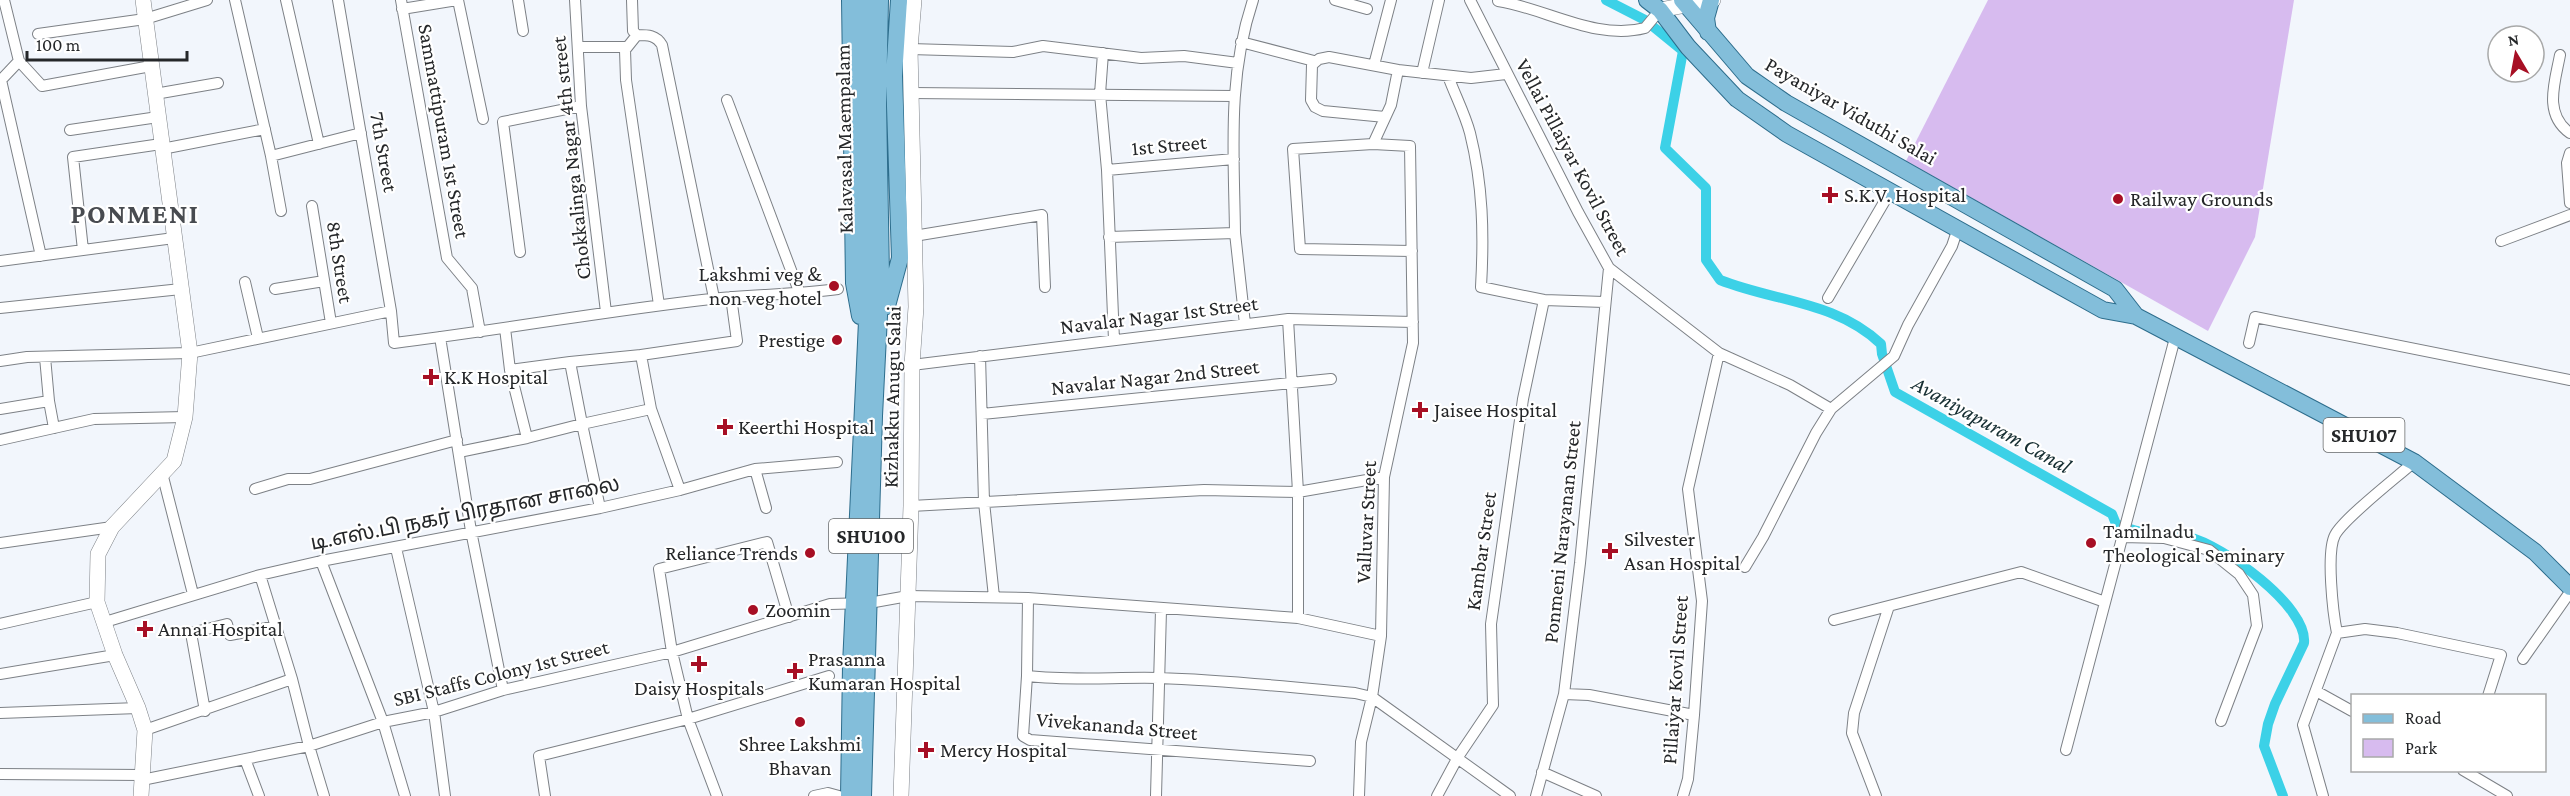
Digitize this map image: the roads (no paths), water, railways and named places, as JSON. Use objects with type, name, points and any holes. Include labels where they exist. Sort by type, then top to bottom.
[{"type":"main road","points":[[850,0],[854,283],[872,342]]},
{"type":"main road","name":"Kalavasal Maempalam","points":[[866,0],[864,105],[875,277]]},
{"type":"main road","name":"Kalavasal Maempalam","points":[[875,277],[880,0]]},
{"type":"main road","points":[[872,342],[900,258],[894,76],[899,0]]},
{"type":"main road","points":[[1708,32],[1706,18],[1712,0]]},
{"type":"main road","name":"Payaniyar Viduthi Salai","points":[[1684,2],[1747,76],[1771,93],[2115,289],[2136,316]]},
{"type":"main road","name":"Payaniyar Viduthi Salai","points":[[1651,15],[1688,47],[1737,99],[1787,134],[2103,309],[2136,316],[2414,462],[2535,552],[2570,586]]},
{"type":"main road","points":[[1755,112],[1771,93]]},
{"type":"main road","points":[[1863,177],[1876,154]]},
{"type":"main road","name":"SHU100","points":[[849,796],[862,603],[875,277]]},
{"type":"main road","name":"SHU100","points":[[862,603],[863,796]]},
{"type":"street","points":[[4,0],[19,61],[42,86],[151,66]]},
{"type":"street","points":[[142,784],[145,730],[115,655],[98,602],[98,554],[112,527],[174,461],[185,417],[190,353],[143,0]]},
{"type":"street","points":[[38,34],[145,19],[207,0]]},
{"type":"street","points":[[235,0],[271,156],[281,211]]},
{"type":"street","points":[[286,0],[319,144]]},
{"type":"street","name":"7th Street","points":[[338,0],[394,343],[440,337]]},
{"type":"street","points":[[402,4],[458,0],[483,119]]},
{"type":"street","points":[[518,0],[523,32]]},
{"type":"street","name":"Chokkalinga Nagar 4th street","points":[[575,0],[581,106],[606,312]]},
{"type":"street","points":[[632,0],[632,24],[637,35]]},
{"type":"street","name":"Kizhakku Anugu Salai","points":[[901,796],[911,506],[912,365],[916,307],[910,49],[914,0]]},
{"type":"street","points":[[1245,324],[1235,233],[1234,96],[1241,42],[1253,0]]},
{"type":"street","points":[[1335,0],[1366,9]]},
{"type":"street","points":[[1374,65],[1391,0]]},
{"type":"street","points":[[1422,73],[1439,0]]},
{"type":"street","name":"Vellai Pillaiyar Kovil Street","points":[[1470,0],[1506,74],[1609,268],[1719,353],[1790,385],[1831,410]]},
{"type":"street","points":[[1498,1],[1517,4],[1575,24],[1628,31],[1651,15],[1684,2],[1712,0]]},
{"type":"street","name":"Sammattipuram 1st Street","points":[[402,4],[447,258],[472,288],[480,332]]},
{"type":"street","points":[[637,35],[625,50],[626,80],[659,305]]},
{"type":"street","points":[[637,35],[651,35],[662,45],[714,298]]},
{"type":"street","points":[[1241,42],[1314,61],[1329,57],[1398,70],[1471,78],[1506,74]]},
{"type":"street","points":[[910,49],[1013,52],[1043,46],[1141,58],[1184,56],[1238,63]]},
{"type":"street","points":[[578,47],[627,47]]},
{"type":"street","points":[[1103,53],[1100,94],[1107,170],[1114,340]]},
{"type":"street","points":[[2560,55],[2552,106],[2560,126],[2570,133]]},
{"type":"street","points":[[19,61],[1,80],[41,256]]},
{"type":"street","points":[[1314,61],[1311,100],[1315,107],[1323,111],[1385,117]]},
{"type":"street","points":[[1398,70],[1391,105],[1373,144],[1293,149],[1300,249],[1412,251]]},
{"type":"street","points":[[1448,76],[1469,131],[1481,186],[1484,233],[1481,286],[1544,300],[1604,302]]},
{"type":"street","points":[[155,94],[218,83]]},
{"type":"street","points":[[911,93],[1234,96]]},
{"type":"street","points":[[727,100],[800,294]]},
{"type":"street","points":[[520,252],[503,122],[581,106]]},
{"type":"street","points":[[70,130],[158,117]]},
{"type":"street","points":[[83,250],[73,157],[162,147],[265,129]]},
{"type":"street","points":[[271,156],[361,133]]},
{"type":"street","name":"Valluvar Street","points":[[1359,796],[1361,742],[1372,697],[1381,636],[1384,477],[1413,343],[1410,146],[1373,144]]},
{"type":"street","points":[[2570,153],[2570,203]]},
{"type":"street","name":"1st Street","points":[[1107,170],[1234,159]]},
{"type":"street","points":[[1828,298],[1890,192]]},
{"type":"street","name":"8th Street","points":[[312,206],[331,323]]},
{"type":"street","points":[[914,236],[1042,215],[1045,287]]},
{"type":"street","points":[[2501,241],[2570,215]]},
{"type":"street","points":[[1745,567],[1816,433],[1831,410],[1894,356],[1908,325],[1952,246],[1958,228]]},
{"type":"street","points":[[1109,237],[1235,233]]},
{"type":"street","points":[[0,261],[174,238]]},
{"type":"street","name":"Ponmeni Narayanan Street","points":[[1536,796],[1564,694],[1580,563],[1609,268]]},
{"type":"street","points":[[275,289],[324,281]]},
{"type":"street","points":[[245,282],[258,338]]},
{"type":"street","points":[[503,690],[471,531],[440,337],[714,298],[800,294],[838,289]]},
{"type":"street","points":[[0,308],[181,290]]},
{"type":"street","points":[[510,370],[737,341],[731,297]]},
{"type":"street","name":"Kambar Street","points":[[1437,796],[1458,757],[1493,705],[1491,624],[1523,399],[1544,300]]},
{"type":"street","points":[[0,361],[45,357],[190,353],[390,311]]},
{"type":"street","points":[[2249,343],[2255,317],[2570,380]]},
{"type":"street","points":[[1288,319],[1298,492],[1298,618]]},
{"type":"street","name":"Navalar Nagar 1st Street","points":[[912,365],[1288,319],[1413,322]]},
{"type":"street","points":[[505,328],[510,370],[527,438]]},
{"type":"street","points":[[2067,750],[2175,338]]},
{"type":"street","name":"Pillaiyar Kovil Street","points":[[1683,796],[1688,779],[1702,601],[1689,489],[1719,353]]},
{"type":"street","points":[[641,355],[651,409],[680,490]]},
{"type":"street","points":[[980,356],[984,502],[994,597]]},
{"type":"street","points":[[45,357],[54,428]]},
{"type":"street","points":[[570,362],[600,508]]},
{"type":"street","name":"Navalar Nagar 2nd Street","points":[[982,414],[1331,379]]},
{"type":"street","points":[[0,408],[49,401]]},
{"type":"street","points":[[255,489],[288,479],[310,479],[458,446],[527,438],[651,409]]},
{"type":"street","points":[[0,440],[94,419],[185,417]]},
{"type":"street","name":"டி.எஸ்.பி நகர் பிரதான சாலை","points":[[105,622],[260,575],[321,561],[600,508],[680,490],[755,469],[837,462]]},
{"type":"street","points":[[2323,796],[2303,725],[2337,633],[2331,604],[2334,536],[2414,462]]},
{"type":"street","points":[[755,469],[766,508]]},
{"type":"street","points":[[162,473],[193,594]]},
{"type":"street","points":[[911,506],[1204,490],[1298,492],[1384,477]]},
{"type":"street","points":[[0,543],[112,527]]},
{"type":"street","points":[[2122,537],[2164,538],[2209,550],[2239,574],[2253,595],[2257,626],[2221,721]]},
{"type":"street","points":[[717,796],[688,719],[672,651],[658,569],[767,542],[789,617]]},
{"type":"street","points":[[396,548],[434,712],[445,796]]},
{"type":"street","points":[[321,561],[382,722],[405,796]]},
{"type":"street","points":[[1834,620],[2021,572],[2105,602]]},
{"type":"street","points":[[260,575],[277,626],[324,796]]},
{"type":"street","points":[[2523,659],[2570,592]]},
{"type":"street","name":"SBI Staffs Colony 1st Street","points":[[0,774],[142,784],[309,746],[382,722],[434,712],[503,690],[672,651],[830,604],[862,603],[908,596],[1028,598],[1161,610],[1298,618],[1381,636]]},
{"type":"street","name":"Vivekananda Street","points":[[1028,598],[1027,676],[1023,736],[1030,740],[1310,761]]},
{"type":"street","points":[[0,624],[98,602]]},
{"type":"street","points":[[1876,796],[1852,733],[1854,713],[1889,606]]},
{"type":"street","points":[[1156,796],[1161,610]]},
{"type":"street","points":[[205,711],[190,633],[227,624],[230,635],[277,626]]},
{"type":"street","points":[[2337,633],[2365,629],[2397,633],[2501,656],[2489,694]]},
{"type":"street","points":[[0,674],[115,655]]},
{"type":"street","points":[[545,796],[538,756],[688,719],[829,676]]},
{"type":"street","points":[[1027,676],[1158,678],[1254,684],[1355,693],[1372,697],[1510,796]]},
{"type":"street","points":[[145,730],[292,679]]},
{"type":"street","points":[[2316,691],[2351,710]]},
{"type":"street","points":[[1564,694],[1589,695],[1694,715]]},
{"type":"street","points":[[0,713],[138,708]]},
{"type":"street","points":[[245,759],[259,796]]},
{"type":"street","points":[[1542,772],[1596,796]]},
{"type":"street","points":[[2465,772],[2507,796]]},
{"type":"street","points":[[814,796],[833,794]]},
{"type":"waterway","name":"Avaniyapuram Canal","points":[[1606,0],[1645,20],[1683,51],[1665,148],[1706,188],[1706,260],[1720,280],[1804,304],[1844,319],[1881,344],[1882,354],[1895,392],[2112,514],[2116,524],[2140,531],[2178,535],[2204,542],[2241,564],[2278,595],[2302,628],[2304,643],[2275,704],[2264,746],[2283,796]]},
{"type":"place","name":"S.K.V. Hospital","points":[[1830,195]]},
{"type":"place","name":"Railway Grounds","points":[[2118,199]]},
{"type":"place","name":"Lakshmi veg & non veg hotel","points":[[834,286]]},
{"type":"place","name":"Prestige","points":[[837,340]]},
{"type":"place","name":"K.K Hospital","points":[[431,377]]},
{"type":"place","name":"Jaisee Hospital","points":[[1420,410]]},
{"type":"place","name":"Keerthi Hospital","points":[[725,427]]},
{"type":"place","name":"Tamilnadu Theological Seminary","points":[[2091,543]]},
{"type":"place","name":"Silvester Asan Hospital","points":[[1610,551]]},
{"type":"place","name":"Reliance Trends","points":[[810,553]]},
{"type":"place","name":"Zoomin","points":[[753,610]]},
{"type":"place","name":"Annai Hospital","points":[[145,629]]},
{"type":"place","name":"Daisy Hospitals","points":[[699,664]]},
{"type":"place","name":"Prasanna Kumaran Hospital","points":[[795,671]]},
{"type":"place","name":"Shree Lakshmi Bhavan","points":[[800,722]]},
{"type":"place","name":"Mercy Hospital","points":[[926,750]]},
{"type":"district","name":"PONMENI","points":[[135,214]]}]
